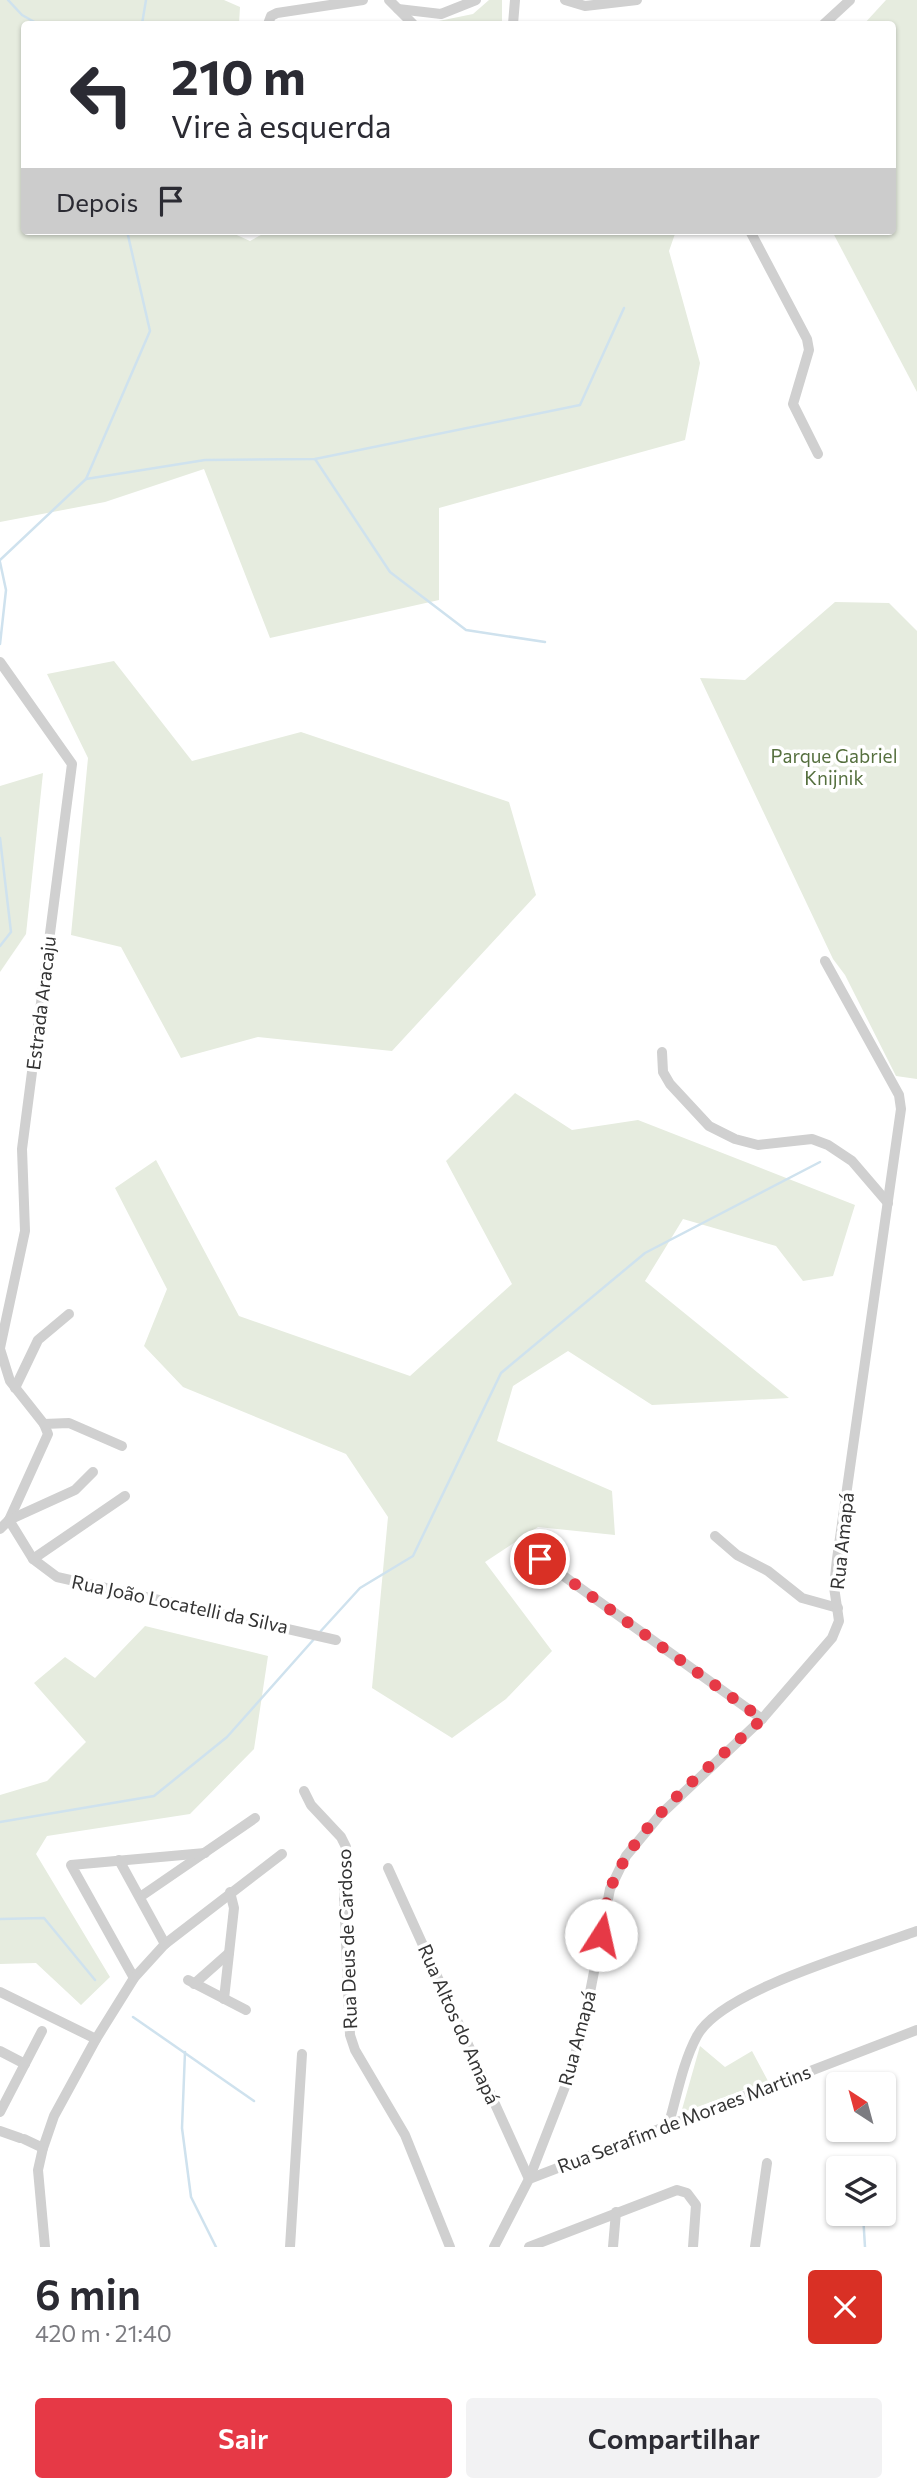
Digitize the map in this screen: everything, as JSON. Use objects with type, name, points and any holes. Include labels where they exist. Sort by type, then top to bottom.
[{"type":"street","points":[[269,21],[271,16],[277,13],[363,0]]},
{"type":"street","points":[[389,0],[410,21]]},
{"type":"street","points":[[398,9],[441,14],[476,0]]},
{"type":"street","points":[[513,21],[515,0]]},
{"type":"street","points":[[565,0],[585,6],[638,0]]},
{"type":"street","points":[[827,21],[850,0]]},
{"type":"street","points":[[752,235],[807,339],[808,350],[793,404],[818,454]]},
{"type":"street","name":"Estrada Aracaju","points":[[0,662],[72,764],[22,1149],[25,1231],[0,1345],[10,1381],[44,1424]]},
{"type":"street","name":"Rua Amapá","points":[[494,2247],[529,2179],[570,2074],[586,2012],[610,1889],[626,1856],[660,1815],[762,1719],[832,1638],[839,1621],[834,1587],[837,1559],[901,1109],[899,1096],[825,961]]},
{"type":"street","points":[[662,1052],[663,1072],[670,1084],[709,1126],[735,1139],[758,1145],[812,1139],[828,1145],[852,1161],[888,1203]]},
{"type":"street","points":[[15,1388],[38,1340],[69,1314]]},
{"type":"street","points":[[9,1520],[48,1434],[44,1424],[58,1421],[69,1423],[122,1446]]},
{"type":"street","points":[[0,1529],[9,1520],[75,1490],[93,1472]]},
{"type":"street","points":[[33,1559],[125,1496]]},
{"type":"street","name":"Rua João Locatelli da Silva","points":[[9,1520],[33,1559],[57,1577],[336,1640]]},
{"type":"street","points":[[715,1535],[737,1555],[768,1571],[802,1598],[838,1608]]},
{"type":"street","points":[[540,1559],[762,1719]]},
{"type":"street","name":"Rua Deus de Cardoso","points":[[304,1791],[311,1805],[341,1837],[346,1847],[344,1896],[349,2021],[355,2050],[405,2135],[450,2247]]},
{"type":"street","points":[[140,1896],[255,1818]]},
{"type":"street","points":[[134,1978],[71,1865],[205,1853]]},
{"type":"street","points":[[45,2247],[38,2170],[43,2148],[54,2116],[96,2039],[134,1978],[165,1944],[282,1854]]},
{"type":"street","points":[[119,1860],[165,1944]]},
{"type":"street","name":"Rua Altos do Amapá","points":[[388,1868],[529,2179]]},
{"type":"street","points":[[224,1999],[234,1908],[230,1892]]},
{"type":"street","points":[[669,2123],[686,2063],[697,2035],[707,2021],[733,2001],[917,1931]]},
{"type":"street","points":[[229,1953],[191,1982],[246,2010]]},
{"type":"street","points":[[0,1992],[96,2039]]},
{"type":"street","name":"Rua Serafim de Moraes Martins","points":[[529,2179],[917,2030]]},
{"type":"street","points":[[0,2112],[42,2031]]},
{"type":"street","points":[[0,2051],[24,2064]]},
{"type":"street","points":[[290,2247],[302,2054]]},
{"type":"street","points":[[0,2131],[43,2148]]},
{"type":"street","points":[[755,2247],[767,2163]]},
{"type":"street","points":[[529,2247],[541,2245],[673,2190],[687,2193],[696,2205],[693,2247]]},
{"type":"street","points":[[613,2247],[616,2213]]},
{"type":"green space","points":[[0,0],[224,0],[240,7],[239,21],[21,21],[21,235],[237,235],[250,241],[261,235],[675,235],[669,251],[700,363],[685,440],[439,508],[439,600],[270,638],[204,469],[105,502],[0,522]]},
{"type":"green space","points":[[489,0],[502,0],[502,21],[439,21],[473,14]]},
{"type":"green space","points":[[886,0],[917,0],[917,392],[834,235],[896,235],[896,21],[867,21]]},
{"type":"green space","name":"Parque Gabriel Knijnik","points":[[835,602],[889,603],[917,631],[917,1079],[896,1076],[845,975],[833,959],[700,678],[745,680]]},
{"type":"green space","points":[[114,661],[192,761],[301,732],[509,802],[536,895],[392,1051],[258,1037],[181,1058],[121,947],[71,935],[88,758],[47,674]]},
{"type":"green space","points":[[43,773],[26,934],[0,972],[0,786]]},
{"type":"green space","points":[[515,1093],[572,1130],[638,1120],[855,1205],[833,1276],[803,1281],[776,1246],[683,1219],[645,1281],[789,1398],[652,1405],[568,1351],[513,1386],[497,1441],[612,1491],[615,1535],[538,1527],[485,1562],[552,1651],[506,1699],[452,1738],[372,1688],[388,1517],[346,1454],[183,1387],[144,1346],[167,1289],[115,1188],[156,1160],[239,1316],[410,1376],[512,1284],[446,1161]]},
{"type":"green space","points":[[145,1626],[268,1656],[254,1749],[190,1814],[47,1836],[36,1854],[110,1977],[81,2005],[36,1963],[0,1964],[0,1795],[47,1781],[86,1742],[34,1683],[65,1657],[95,1678]]},
{"type":"green space","points":[[700,2046],[725,2067],[752,2051],[768,2081],[681,2113]]},
{"type":"waterway","points":[[8,0],[22,15],[33,21]]},
{"type":"waterway","points":[[142,21],[146,0]]},
{"type":"waterway","points":[[0,560],[86,479],[150,331],[128,235]]},
{"type":"waterway","points":[[86,479],[205,460],[315,459],[580,405],[624,308]]},
{"type":"waterway","points":[[315,459],[390,572],[466,630],[545,642]]},
{"type":"waterway","points":[[0,562],[6,590],[0,644]]},
{"type":"waterway","points":[[0,838],[11,932],[0,946]]},
{"type":"waterway","points":[[319,1633],[360,1588],[413,1556],[501,1373],[645,1253],[820,1162]]},
{"type":"waterway","points":[[0,1822],[154,1796],[227,1737],[315,1638]]},
{"type":"waterway","points":[[0,1919],[44,1918],[95,1980]]},
{"type":"waterway","points":[[133,2017],[254,2101]]},
{"type":"waterway","points":[[185,2052],[182,2128],[191,2197],[216,2247]]},
{"type":"waterway","points":[[864,2226],[865,2247]]},
{"type":"route","points":[[540,1559],[762,1719],[660,1815],[626,1856],[610,1889],[601,1935]]}]
